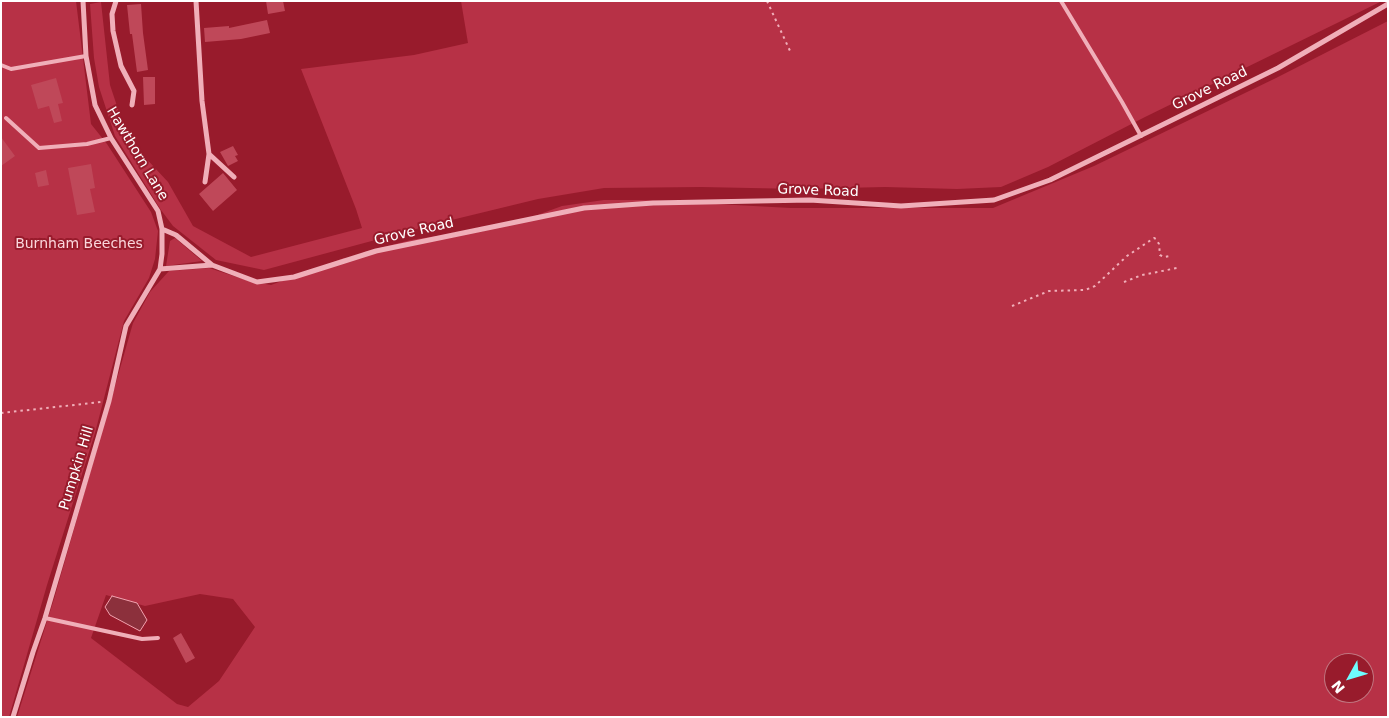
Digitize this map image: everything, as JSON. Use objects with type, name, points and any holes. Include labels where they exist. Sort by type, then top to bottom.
[{"type":"street","name":"Hawthorn Lane","points":[[83,1],[86,56],[96,105],[111,138],[158,211],[162,228]]},
{"type":"street","points":[[116,1],[112,14],[113,31],[120,66],[134,90],[132,105]]},
{"type":"street","points":[[196,1],[202,101],[209,154],[205,182]]},
{"type":"street","name":"Grove Road","points":[[162,228],[176,235],[212,264],[257,282],[294,277],[376,251],[584,208],[653,204],[810,200],[901,206],[994,200],[1050,180],[1278,68],[1388,4]]},
{"type":"street","points":[[209,154],[234,177]]},
{"type":"street","name":"Pumpkin Hill","points":[[13,717],[45,618],[109,401],[126,326],[160,269],[162,228]]},
{"type":"street","name":"Grove Road","points":[[160,269],[212,264]]},
{"type":"lane","points":[[1061,1],[1141,136]]},
{"type":"lane","points":[[1,65],[11,69],[86,56]]},
{"type":"lane","points":[[6,118],[39,148],[86,144],[111,138]]},
{"type":"lane","points":[[45,618],[142,639],[158,638]]},
{"type":"path","points":[[768,1],[780,32],[791,53]]},
{"type":"path","points":[[1012,306],[1049,291],[1085,290],[1095,286],[1127,256],[1154,238],[1159,244],[1160,255],[1164,257],[1170,256]]},
{"type":"path","points":[[1124,282],[1142,275],[1177,268]]},
{"type":"path","points":[[1,413],[109,401]]},
{"type":"green space","name":"Burnham Beeches","points":[[1,1],[76,1],[91,124],[107,144],[151,212],[158,231],[155,259],[149,278],[124,321],[95,433],[47,585],[9,717],[1,717]]},
{"type":"green space","points":[[461,1],[1382,1],[1145,117],[1048,167],[1001,187],[957,189],[885,187],[800,189],[604,188],[538,199],[431,225],[264,270],[216,260],[173,226],[115,136],[99,87],[94,58],[90,4],[101,2],[110,85],[128,139],[168,182],[193,226],[251,257],[362,228],[301,69],[414,55],[468,43]]},
{"type":"green space","points":[[1388,21],[1388,717],[17,717],[54,599],[133,323],[150,292],[169,271],[209,268],[249,281],[271,285],[344,258],[358,257],[364,252],[411,240],[513,224],[562,206],[604,200],[642,200],[791,208],[993,208],[1094,166],[1276,78]],"holes":[[[200,594],[233,599],[255,627],[219,681],[188,707],[177,704],[91,638],[106,595],[145,606]]]},
{"type":"green space","points":[[175,238],[202,261],[166,266],[170,241]]},
{"type":"shaded area","points":[[112,596],[137,603],[147,620],[140,631],[110,615],[105,607]]},
{"type":"building","points":[[266,1],[283,1],[285,11],[268,14]]},
{"type":"building","points":[[141,4],[148,70],[137,72],[127,5]]},
{"type":"building","points":[[267,20],[270,33],[241,39],[205,42],[204,28],[229,26],[229,28]]},
{"type":"building","points":[[143,77],[155,77],[155,104],[144,105]]},
{"type":"building","points":[[56,78],[63,103],[58,104],[62,121],[54,123],[49,106],[38,109],[31,85]]},
{"type":"building","points":[[1,137],[15,156],[1,166]]},
{"type":"building","points":[[233,146],[238,155],[235,156],[238,161],[228,166],[220,152]]},
{"type":"building","points":[[91,164],[95,188],[90,189],[95,212],[77,215],[68,168]]},
{"type":"building","points":[[46,170],[49,185],[38,187],[35,173]]},
{"type":"building","points":[[223,173],[237,190],[213,211],[199,194]]},
{"type":"building","points":[[181,633],[195,658],[186,663],[173,638]]}]
